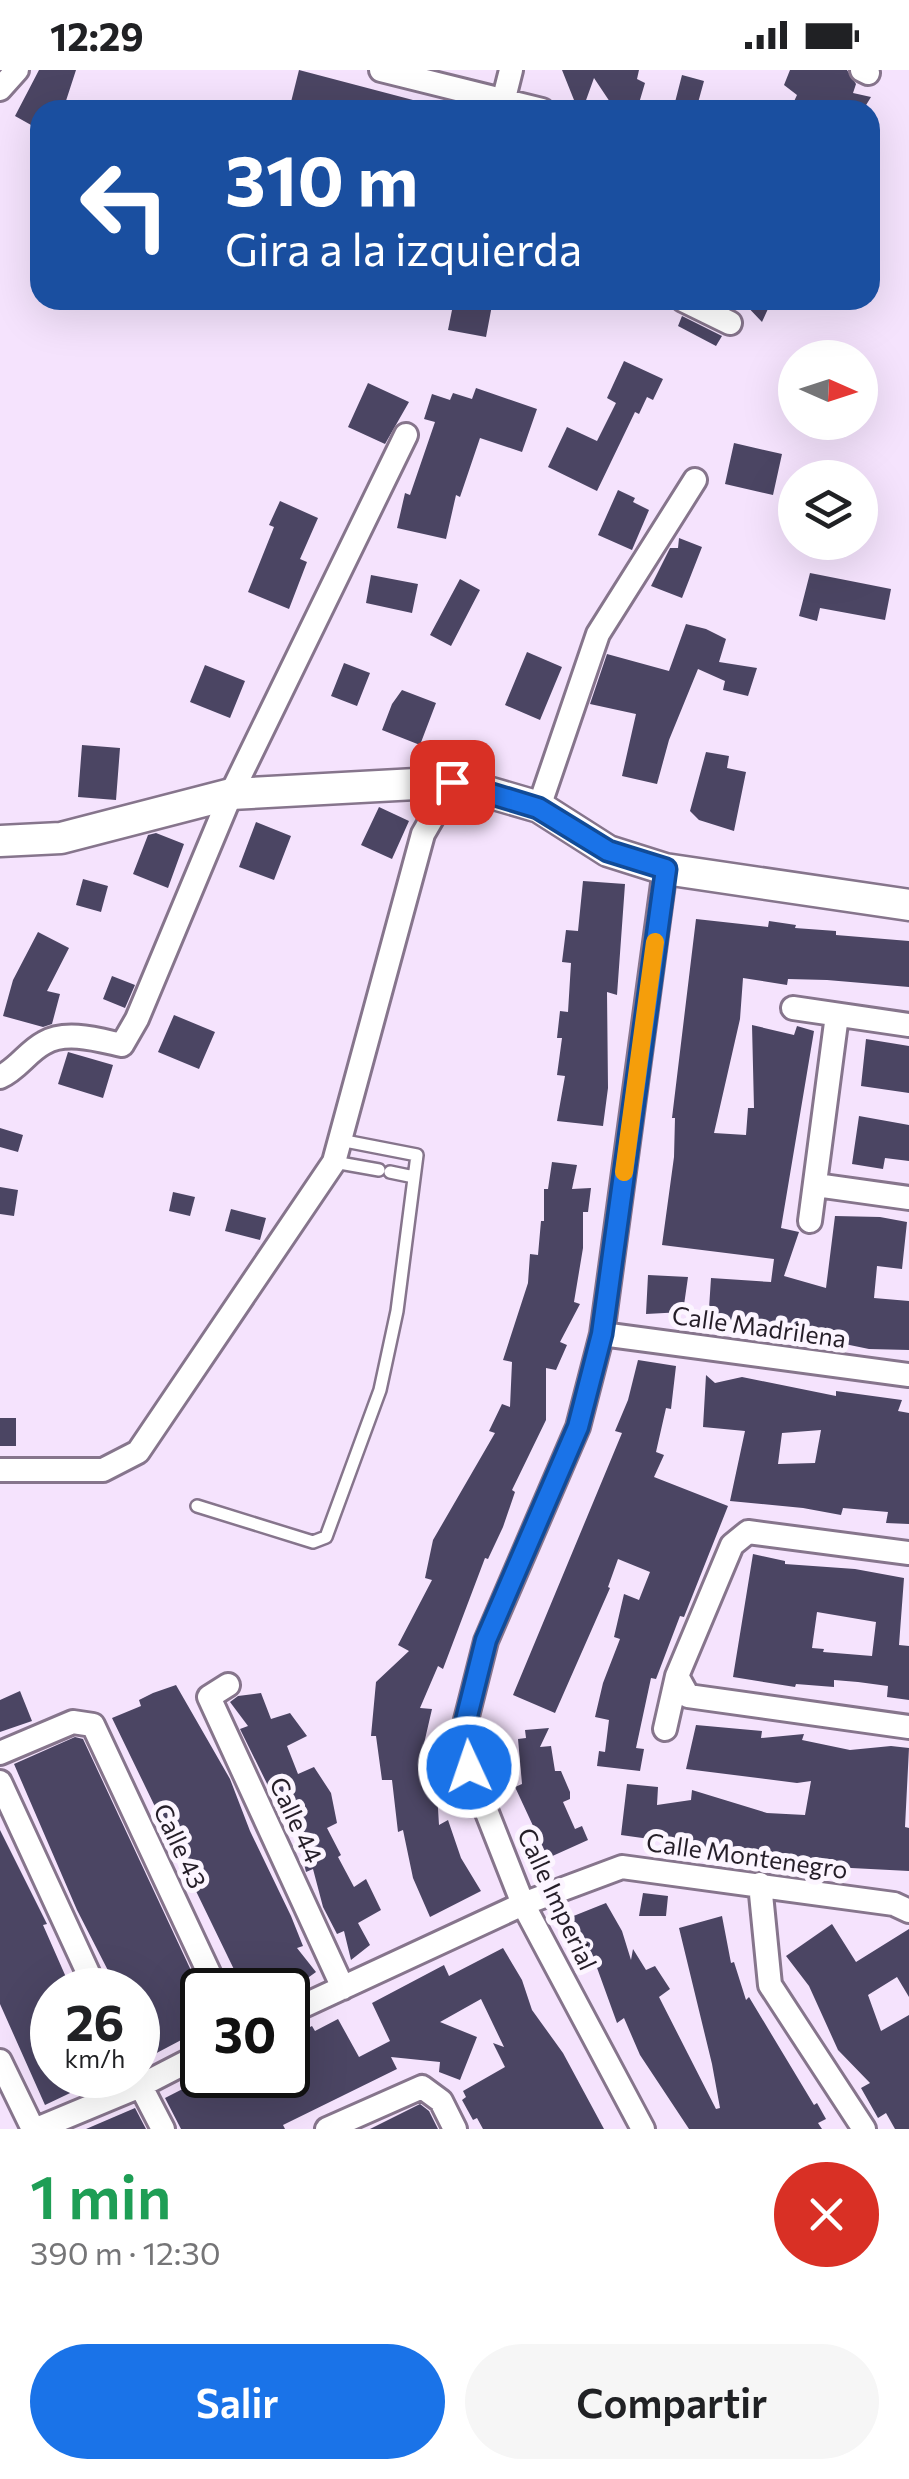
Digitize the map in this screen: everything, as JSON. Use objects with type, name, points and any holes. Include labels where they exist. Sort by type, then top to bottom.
[{"type":"street","points":[[0,90],[17,70]]},
{"type":"street","points":[[381,70],[485,100]]},
{"type":"street","points":[[503,100],[511,70]]},
{"type":"street","points":[[703,310],[730,323]]},
{"type":"street","points":[[0,1077],[14,1071],[43,1043],[64,1036],[122,1045],[231,794],[406,435]]},
{"type":"street","points":[[538,808],[598,634],[695,480]]},
{"type":"street","points":[[0,1470],[103,1470],[138,1452],[337,1151],[423,834],[452,782]]},
{"type":"street","points":[[0,840],[61,838],[231,794],[452,782],[538,808],[608,851],[666,869],[909,905]]},
{"type":"street","name":"Calle Imperial","points":[[643,2129],[523,1904],[469,1767],[465,1724],[486,1640],[578,1427],[602,1334],[666,869]]},
{"type":"street","points":[[793,1008],[909,1024]]},
{"type":"street","points":[[810,1220],[837,1015]]},
{"type":"street","points":[[816,1184],[909,1198]]},
{"type":"street","name":"Calle Madrilena","points":[[602,1334],[909,1375]]},
{"type":"street","points":[[665,1729],[677,1676],[732,1545],[748,1532],[909,1553]]},
{"type":"street","points":[[677,1676],[688,1696],[909,1727]]},
{"type":"street","name":"Calle 44","points":[[228,1684],[209,1697],[343,1988]]},
{"type":"street","name":"Calle 43","points":[[0,1753],[73,1722],[93,1725],[207,1968]]},
{"type":"street","points":[[0,1782],[86,1968]]},
{"type":"street","name":"Calle Montenegro","points":[[310,2003],[523,1904],[622,1867],[894,1904],[909,1911]]},
{"type":"street","points":[[760,1884],[770,1985],[864,2129]]},
{"type":"street","points":[[0,2061],[35,2129],[102,2098]]},
{"type":"street","points":[[327,2129],[422,2087],[441,2101],[455,2129]]},
{"type":"street","points":[[147,2098],[163,2129]]},
{"type":"lane","points":[[337,1151],[384,1171],[414,1177]]},
{"type":"lane","points":[[197,1506],[313,1542],[326,1536],[380,1390],[397,1311],[417,1154],[337,1151]]},
{"type":"building","points":[[39,70],[76,70],[66,100],[30,100],[30,124],[15,116]]},
{"type":"building","points":[[299,70],[413,100],[292,100]]},
{"type":"building","points":[[562,70],[639,70],[637,79],[645,83],[640,100],[609,100],[594,78],[586,100],[574,100]]},
{"type":"building","points":[[790,70],[847,70],[856,84],[853,93],[871,97],[795,100],[797,95],[784,85]]},
{"type":"building","points":[[682,75],[704,81],[699,100],[676,100]]},
{"type":"building","points":[[452,310],[491,310],[486,337],[448,330]]},
{"type":"building","points":[[751,310],[767,310],[762,322]]},
{"type":"building","points":[[682,316],[722,336],[716,346],[678,326]]},
{"type":"building","points":[[624,361],[663,379],[653,400],[647,397],[639,414],[635,412],[597,491],[548,467],[567,427],[597,441],[616,403],[607,398]]},
{"type":"building","points":[[368,383],[409,402],[385,444],[348,427]]},
{"type":"building","points":[[476,388],[537,409],[522,452],[480,438],[460,497],[456,495],[446,539],[397,528],[405,493],[410,495],[435,422],[424,419],[432,394],[450,400],[453,393],[472,399]]},
{"type":"building","points":[[734,443],[782,454],[773,495],[725,484]]},
{"type":"building","points":[[618,490],[649,510],[632,550],[598,535]]},
{"type":"building","points":[[280,501],[318,518],[300,559],[307,562],[289,609],[248,592]]},
{"type":"building","points":[[679,538],[702,547],[682,598],[651,586],[670,548],[678,548]]},
{"type":"building","points":[[810,573],[891,589],[885,620],[820,608],[817,621],[799,616]]},
{"type":"building","points":[[371,575],[418,584],[412,613],[366,603]]},
{"type":"building","points":[[460,579],[480,590],[451,646],[430,635]]},
{"type":"building","points":[[686,624],[726,639],[719,662],[757,668],[748,696],[723,690],[725,681],[698,669],[669,740],[657,784],[622,776],[636,714],[590,704],[607,654],[669,671]]},
{"type":"building","points":[[527,652],[562,667],[540,720],[505,705]]},
{"type":"building","points":[[344,663],[370,673],[357,706],[331,696]]},
{"type":"building","points":[[205,665],[245,681],[230,718],[190,702]]},
{"type":"building","points":[[402,690],[436,703],[420,745],[382,730]]},
{"type":"building","points":[[82,745],[120,748],[116,800],[78,797]]},
{"type":"building","points":[[706,752],[729,756],[727,768],[746,772],[734,831],[699,820],[690,811]]},
{"type":"building","points":[[379,807],[409,821],[392,859],[361,845]]},
{"type":"building","points":[[256,822],[291,836],[274,880],[239,867]]},
{"type":"building","points":[[156,833],[184,844],[168,888],[133,874],[148,835]]},
{"type":"building","points":[[83,879],[108,886],[101,912],[76,905]]},
{"type":"building","points":[[583,881],[625,884],[617,995],[607,992],[608,1088],[603,1126],[557,1121],[565,1076],[557,1075],[562,1038],[557,1038],[560,1011],[568,1012],[571,963],[562,962],[566,930],[578,931]]},
{"type":"building","points":[[696,919],[768,927],[769,921],[796,925],[795,928],[836,931],[836,935],[909,941],[909,987],[788,979],[787,985],[743,978],[740,1019],[714,1133],[746,1135],[748,1108],[754,1108],[752,1025],[794,1035],[797,1026],[814,1031],[781,1228],[799,1232],[784,1276],[826,1288],[835,1216],[907,1222],[902,1269],[877,1266],[874,1298],[909,1301],[909,1350],[869,1349],[835,1342],[836,1333],[802,1336],[803,1333],[708,1324],[711,1278],[771,1282],[774,1259],[662,1245],[674,1157],[672,1118]]},
{"type":"building","points":[[38,932],[69,948],[47,991],[60,994],[52,1024],[43,1027],[3,1016],[13,980]]},
{"type":"building","points":[[112,976],[135,985],[125,1008],[103,999]]},
{"type":"building","points":[[174,1015],[215,1032],[199,1069],[158,1052]]},
{"type":"building","points":[[866,1039],[909,1046],[909,1093],[861,1086]]},
{"type":"building","points":[[68,1052],[113,1065],[103,1098],[58,1084]]},
{"type":"building","points":[[859,1116],[909,1125],[909,1161],[885,1158],[883,1169],[852,1164]]},
{"type":"building","points":[[0,1128],[23,1135],[18,1152],[0,1147]]},
{"type":"building","points":[[552,1162],[577,1165],[572,1189],[591,1188],[588,1212],[583,1212],[583,1248],[574,1302],[580,1304],[560,1342],[567,1345],[556,1370],[546,1368],[546,1420],[512,1490],[515,1492],[503,1527],[488,1559],[485,1558],[443,1669],[438,1666],[420,1708],[432,1709],[423,1748],[430,1748],[429,1793],[437,1792],[439,1825],[448,1820],[461,1858],[481,1891],[430,1917],[413,1878],[403,1830],[398,1832],[392,1780],[382,1780],[376,1736],[371,1736],[376,1682],[409,1651],[398,1645],[432,1580],[425,1578],[433,1540],[495,1433],[489,1431],[502,1404],[510,1407],[512,1362],[503,1360],[528,1283],[530,1254],[538,1255],[544,1189],[548,1189]]},
{"type":"building","points":[[0,1187],[18,1190],[14,1216],[0,1214]]},
{"type":"building","points":[[173,1192],[195,1197],[190,1216],[169,1211]]},
{"type":"building","points":[[231,1209],[266,1218],[260,1240],[225,1231]]},
{"type":"building","points":[[648,1275],[688,1277],[683,1312],[646,1314]]},
{"type":"building","points":[[638,1360],[676,1366],[671,1409],[666,1408],[656,1452],[664,1455],[654,1477],[728,1506],[684,1617],[680,1616],[656,1679],[651,1678],[636,1748],[644,1749],[640,1771],[597,1766],[599,1751],[605,1752],[609,1720],[595,1717],[620,1639],[614,1637],[624,1594],[639,1600],[650,1572],[618,1559],[610,1588],[555,1713],[513,1695],[622,1433],[615,1431]]},
{"type":"building","points":[[706,1375],[715,1383],[742,1377],[836,1396],[836,1391],[902,1400],[898,1411],[909,1413],[909,1524],[886,1523],[888,1512],[843,1508],[841,1515],[730,1501],[745,1431],[703,1427]],"holes":[[[821,1430],[815,1463],[778,1464],[782,1433]]]},
{"type":"building","points":[[0,1418],[16,1418],[16,1446],[0,1446]]},
{"type":"building","points":[[753,1554],[785,1564],[855,1569],[904,1578],[899,1645],[909,1646],[909,1700],[887,1697],[888,1686],[858,1682],[834,1680],[834,1687],[795,1687],[733,1677]],"holes":[[[817,1612],[876,1622],[872,1656],[812,1648]]]},
{"type":"building","points":[[176,1685],[230,1779],[303,1946],[297,1948],[316,1972],[310,1976],[310,1968],[233,1968],[112,1718],[141,1706],[139,1700]]},
{"type":"building","points":[[20,1691],[32,1721],[0,1732],[0,1700]]},
{"type":"building","points":[[261,1693],[271,1719],[290,1713],[307,1736],[287,1746],[298,1774],[314,1767],[331,1793],[337,1823],[327,1828],[341,1855],[338,1857],[354,1887],[366,1879],[381,1910],[358,1923],[370,1945],[351,1960],[344,1931],[337,1934],[323,1907],[313,1869],[306,1872],[299,1842],[285,1811],[281,1812],[240,1729],[248,1726],[230,1702],[238,1696]]},
{"type":"building","points":[[696,1725],[762,1731],[761,1738],[804,1734],[802,1740],[850,1750],[909,1748],[905,1827],[909,1828],[909,1871],[831,1869],[799,1860],[621,1835],[627,1784],[658,1787],[657,1805],[691,1800],[692,1790],[767,1813],[805,1815],[811,1781],[797,1783],[686,1769]]},
{"type":"building","points":[[549,1728],[540,1747],[551,1746],[555,1771],[561,1771],[570,1792],[570,1799],[563,1802],[575,1829],[582,1826],[588,1840],[548,1858],[515,1787],[522,1784],[518,1739],[526,1738],[525,1730]]},
{"type":"building","points":[[75,1737],[83,1739],[190,1968],[180,1968],[180,2041],[160,2051],[160,1968],[107,1968],[77,1910],[14,1764]]},
{"type":"building","points":[[0,1830],[47,1924],[43,1925],[62,1968],[30,1968],[30,2071],[0,2004]]},
{"type":"building","points":[[643,1893],[668,1896],[666,1916],[639,1916]]},
{"type":"building","points":[[606,1903],[622,1931],[631,1960],[633,1949],[646,1970],[655,1966],[670,1989],[659,1997],[716,2109],[720,2108],[712,2064],[679,1928],[722,1916],[731,1963],[734,1962],[746,2000],[749,1997],[814,2105],[817,2103],[826,2119],[818,2123],[822,2129],[689,2129],[640,2055],[624,2018],[617,2023],[592,1954],[571,1917]]},
{"type":"building","points":[[832,1924],[856,1962],[909,1929],[909,1997],[897,1977],[868,1995],[881,2031],[909,2015],[909,2129],[895,2129],[886,2113],[878,2118],[861,2088],[870,2083],[838,2050],[809,1986],[786,1956]]},
{"type":"building","points":[[503,1948],[522,1980],[532,2010],[563,2053],[604,2129],[483,2129],[477,2118],[473,2120],[462,2100],[466,2097],[463,2091],[505,2067],[493,2043],[504,2047],[481,1999],[440,2022],[477,2037],[460,2080],[439,2072],[440,2062],[391,2057],[397,2069],[283,2125],[285,2129],[181,2129],[165,2098],[180,2090],[180,2098],[310,2098],[310,2027],[315,2031],[338,2019],[359,2057],[390,2041],[372,2003],[444,1965],[449,1976]]},
{"type":"building","points":[[420,2104],[429,2111],[438,2129],[370,2129]]},
{"type":"building","points":[[135,2108],[146,2129],[86,2129]]},
{"type":"slow traffic","points":[[624,1172],[655,942]]},
{"type":"route","points":[[452,782],[538,808],[608,851],[666,869],[602,1334],[578,1427],[486,1640],[465,1724],[469,1767]]}]
